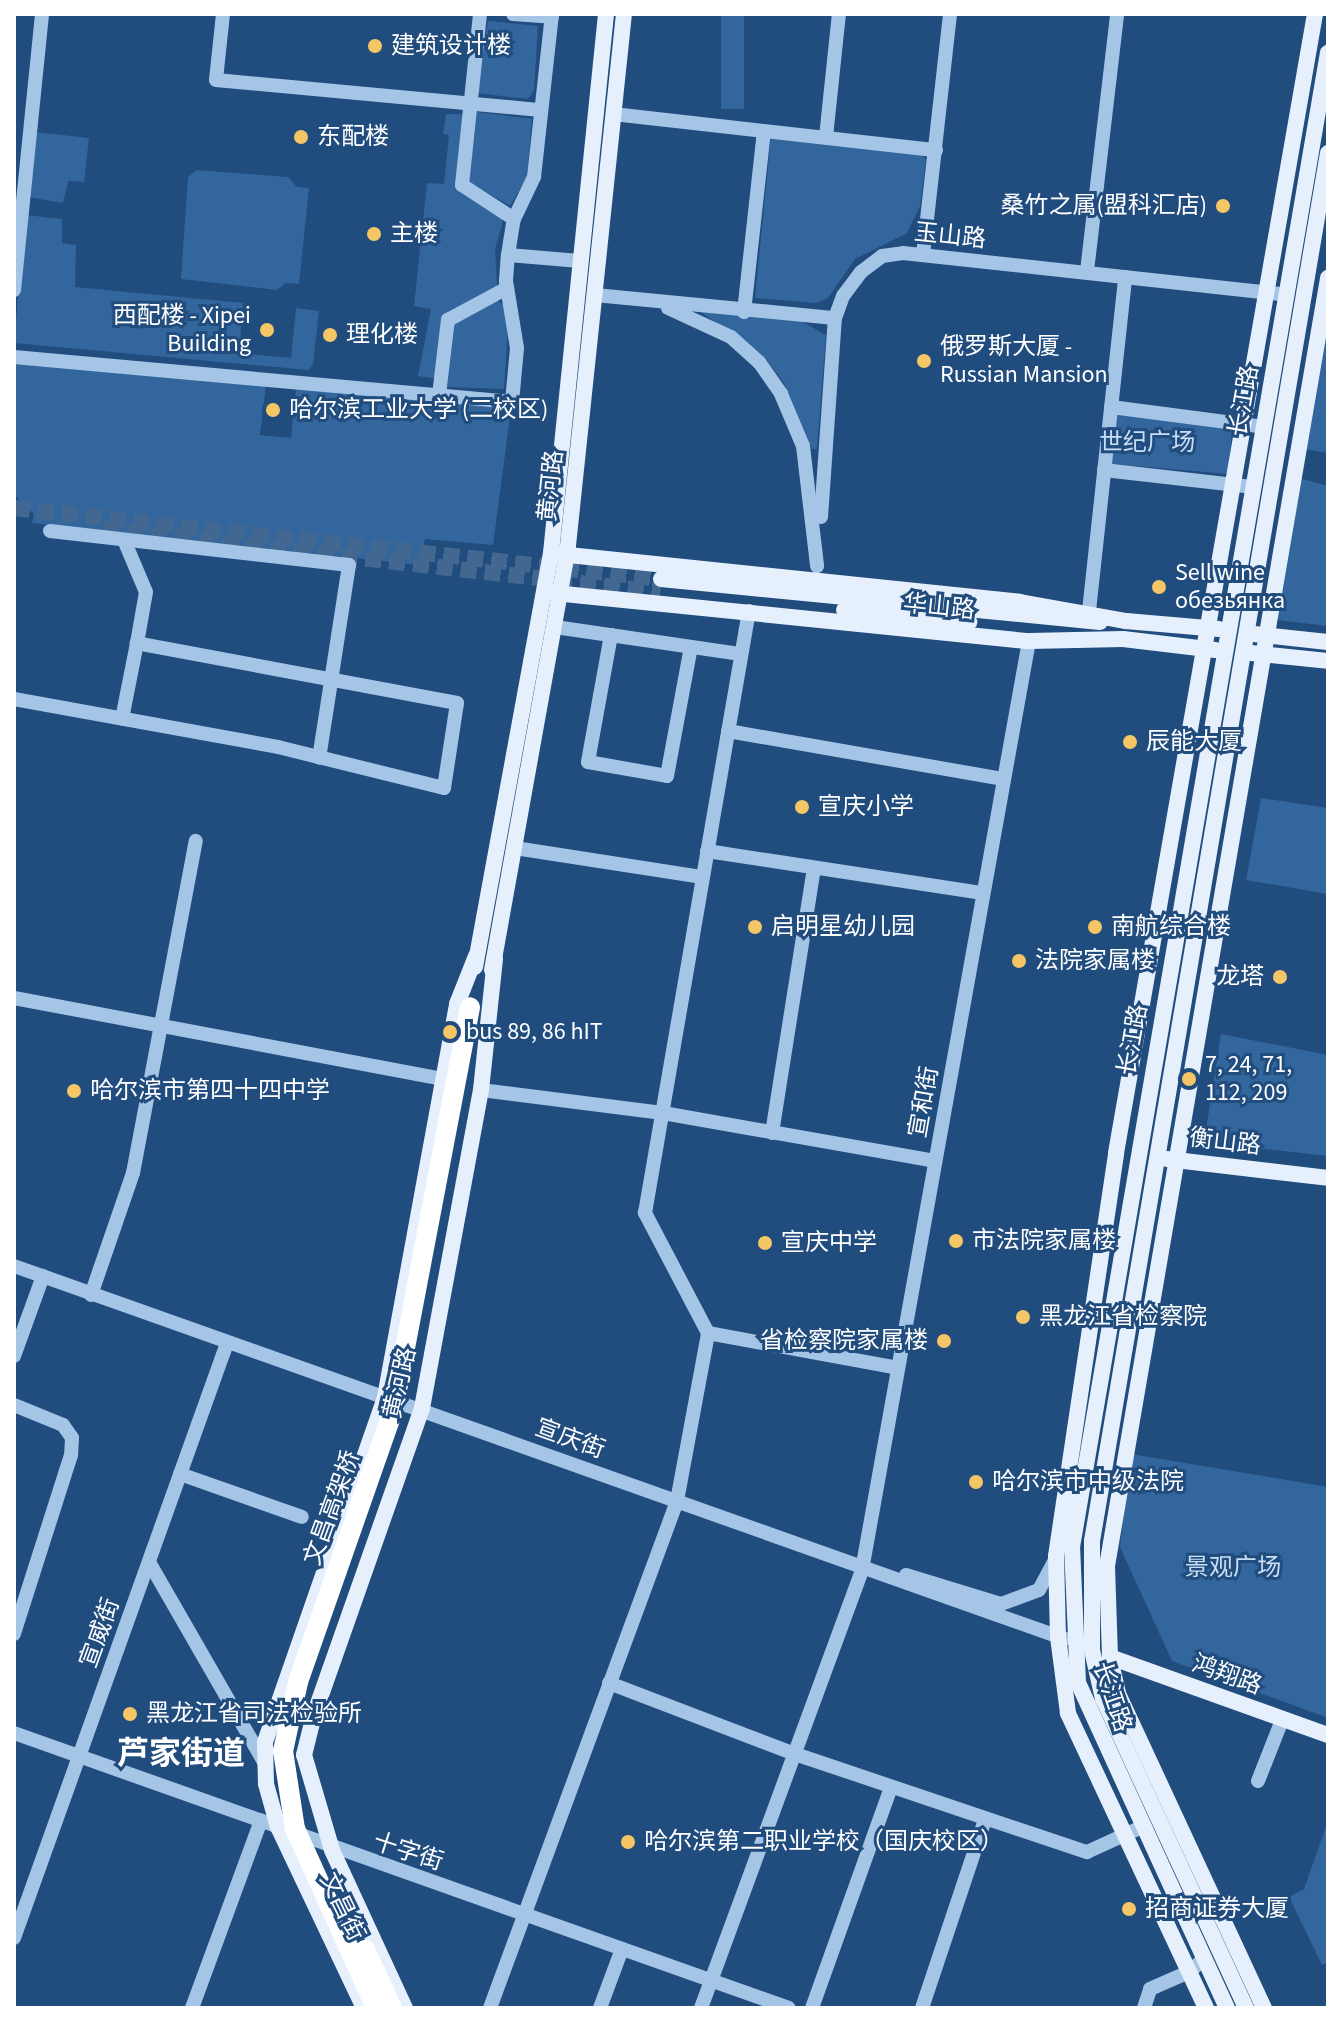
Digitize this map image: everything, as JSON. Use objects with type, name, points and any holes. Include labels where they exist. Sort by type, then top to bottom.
[{"type":"highway","name":"文昌高架桥","points":[[376,2008],[295,1829],[283,1751],[298,1682],[379,1456],[402,1375],[476,1008]]},
{"type":"highway","name":"文昌高架桥","points":[[392,2008],[305,1819],[296,1742],[312,1680],[406,1411],[476,1008]]},
{"type":"main road","name":"黄河路","points":[[559,554],[580,261],[606,14]]},
{"type":"main road","name":"黄河路","points":[[278,1827],[265,1764],[265,1742],[385,1397],[457,1004],[476,956],[553,592],[595,295],[624,14]]},
{"type":"main road","points":[[1206,2008],[1068,1713],[1065,1640],[1056,1556],[1116,1153],[1214,650],[1208,628],[1231,483],[1315,14]]},
{"type":"main road","name":"长江路","points":[[1227,2008],[1085,1704],[1065,1640],[1074,1532],[1138,1156],[1214,650],[1226,630],[1254,487],[1328,53]]},
{"type":"main road","name":"长江路","points":[[1246,2008],[1108,1714],[1092,1650],[1094,1516],[1328,153]]},
{"type":"main road","points":[[1264,2008],[1124,1707],[1110,1657],[1107,1566],[1174,1160],[1327,285]]},
{"type":"main road","name":"华山路","points":[[559,554],[817,574],[1089,611],[1126,621],[1328,642]]},
{"type":"main road","points":[[1123,639],[660,586],[1076,622],[1126,621]]},
{"type":"main road","name":"黄河路","points":[[332,1850],[304,1755],[314,1715],[422,1408],[481,1090],[495,959],[555,627],[553,592]]},
{"type":"main road","name":"华山路","points":[[553,592],[1029,641],[1123,639],[1328,661]]},
{"type":"main road","name":"黄河路","points":[[476,956],[476,1008]]},
{"type":"main road","name":"黄河路","points":[[476,1008],[495,959]]},
{"type":"main road","name":"衡山路","points":[[1116,1153],[1328,1178]]},
{"type":"main road","name":"鸿翔路","points":[[1110,1657],[1328,1735]]},
{"type":"main road","name":"文昌街","points":[[278,1827],[364,2008]]},
{"type":"main road","name":"文昌街","points":[[332,1850],[405,2008]]},
{"type":"street","points":[[14,290],[19,203],[42,14]]},
{"type":"street","points":[[223,14],[216,80],[541,110]]},
{"type":"street","points":[[480,14],[462,185],[514,219]]},
{"type":"street","points":[[14,357],[512,402],[517,348],[507,288],[508,255],[514,219],[534,177],[552,16],[513,14]]},
{"type":"street","points":[[826,137],[839,14]]},
{"type":"street","points":[[923,255],[950,14]]},
{"type":"street","points":[[1087,271],[1117,14]]},
{"type":"street","points":[[613,114],[936,150]]},
{"type":"street","points":[[744,312],[764,131]]},
{"type":"street","name":"玉山路","points":[[835,318],[846,290],[874,261],[897,253],[1087,271],[1287,295]]},
{"type":"street","points":[[508,255],[580,261]]},
{"type":"street","points":[[1089,611],[1125,277]]},
{"type":"street","points":[[439,395],[448,320],[507,288]]},
{"type":"street","points":[[595,295],[744,312],[835,318],[817,574]]},
{"type":"street","points":[[653,302],[731,337],[769,375],[803,446],[817,574]]},
{"type":"street","points":[[1111,407],[1264,427]]},
{"type":"street","points":[[1104,470],[1254,487]]},
{"type":"street","points":[[50,531],[349,565],[319,758]]},
{"type":"street","points":[[122,719],[146,592],[124,540]]},
{"type":"street","points":[[490,2008],[677,1501],[708,1333],[645,1213],[749,611]]},
{"type":"street","points":[[555,627],[741,654]]},
{"type":"street","points":[[611,635],[588,762],[667,776],[691,647]]},
{"type":"street","name":"宣和街","points":[[701,2008],[863,1566],[1029,641]]},
{"type":"street","points":[[14,699],[319,758],[444,788],[457,703],[330,676],[137,643]]},
{"type":"street","points":[[728,731],[1004,779]]},
{"type":"street","points":[[91,1295],[133,1173],[196,841]]},
{"type":"street","points":[[515,848],[703,877]]},
{"type":"street","points":[[707,851],[983,893]]},
{"type":"street","points":[[772,1133],[814,868]]},
{"type":"street","points":[[14,998],[443,1079]]},
{"type":"street","points":[[481,1090],[663,1113],[935,1161]]},
{"type":"street","name":"宣庆街","points":[[14,1266],[227,1343],[422,1408],[1110,1657]]},
{"type":"street","points":[[14,1356],[43,1276]]},
{"type":"street","points":[[708,1333],[898,1368]]},
{"type":"street","name":"宣威街","points":[[14,1938],[227,1343]]},
{"type":"street","points":[[14,1405],[63,1425],[72,1447],[14,1634]]},
{"type":"street","points":[[180,1474],[302,1517]]},
{"type":"street","points":[[863,1566],[1001,1604],[1039,1590],[1056,1556]]},
{"type":"street","points":[[149,1562],[265,1764]]},
{"type":"street","points":[[609,1683],[795,1754],[1087,1852],[1144,1826]]},
{"type":"street","points":[[1258,1781],[1282,1720]]},
{"type":"street","name":"十字街","points":[[14,1733],[261,1820],[332,1850],[525,1914],[789,2008]]},
{"type":"street","points":[[812,2008],[891,1787]]},
{"type":"street","points":[[192,2008],[261,1820]]},
{"type":"street","points":[[922,2008],[985,1820]]},
{"type":"street","points":[[600,2008],[622,1949]]},
{"type":"street","points":[[1144,2008],[1150,1989],[1189,1972],[1204,1959]]},
{"type":"green space","points":[[721,14],[744,14],[744,109],[721,109]]},
{"type":"green space","points":[[488,21],[538,26],[534,90],[528,99],[476,93]]},
{"type":"green space","points":[[477,112],[532,119],[527,177],[510,206],[469,182]]},
{"type":"green space","points":[[446,114],[465,114],[458,188],[502,217],[502,225],[495,249],[497,285],[444,315],[438,379],[418,376],[431,309],[414,306],[427,183],[444,184],[449,135],[443,134]]},
{"type":"green space","points":[[34,132],[89,138],[84,182],[68,181],[63,203],[28,197]]},
{"type":"green space","points":[[771,136],[920,154],[926,159],[920,206],[907,233],[855,259],[828,298],[816,303],[755,298]]},
{"type":"green space","points":[[197,170],[288,177],[297,187],[309,188],[299,284],[286,283],[277,290],[181,279],[188,177]]},
{"type":"green space","points":[[25,215],[62,219],[62,243],[76,245],[75,287],[243,303],[239,353],[291,358],[296,308],[319,311],[313,365],[308,370],[14,343]]},
{"type":"green space","points":[[494,298],[505,306],[508,327],[504,389],[447,387],[455,320]]},
{"type":"green space","points":[[1328,308],[1328,453],[1304,449]]},
{"type":"green space","points":[[701,312],[801,321],[826,335],[817,449],[812,449],[784,383],[766,359]]},
{"type":"green space","points":[[14,359],[266,385],[260,435],[291,438],[296,388],[512,402],[493,545],[425,539],[420,565],[32,523],[34,514],[14,495]]},
{"type":"green space","name":"世纪广场","points":[[1115,415],[1233,425],[1228,474],[1111,464]]},
{"type":"green space","points":[[1299,478],[1328,486],[1328,626],[1277,620]]},
{"type":"green space","points":[[1261,798],[1328,808],[1328,894],[1246,880]]},
{"type":"green space","points":[[1221,1034],[1328,1055],[1328,1156],[1204,1142]]},
{"type":"green space","name":"景观广场","points":[[1131,1454],[1328,1487],[1328,1718],[1172,1661],[1120,1547]]},
{"type":"green space","points":[[1328,1821],[1328,1962],[1322,1965],[1289,1897],[1304,1889]]},
{"type":"tunnel","points":[[14,508],[661,579]]},
{"type":"tunnel","points":[[103,529],[660,592]]},
{"type":"place","name":"建筑设计楼","points":[[375,46]]},
{"type":"place","name":"东配楼","points":[[301,137]]},
{"type":"place","name":"桑竹之属(盟科汇店)","points":[[1223,206]]},
{"type":"place","name":"主楼","points":[[374,234]]},
{"type":"place","name":"西配楼 - Xipei Building","points":[[267,330]]},
{"type":"place","name":"理化楼","points":[[330,335]]},
{"type":"place","name":"俄罗斯大厦 - Russian Mansion","points":[[924,361]]},
{"type":"place","name":"哈尔滨工业大学 (二校区)","points":[[273,410]]},
{"type":"place","name":"Sell wine обезьянка","points":[[1159,587]]},
{"type":"place","name":"辰能大厦","points":[[1130,742]]},
{"type":"place","name":"宣庆小学","points":[[802,807]]},
{"type":"place","name":"启明星幼儿园","points":[[755,927]]},
{"type":"place","name":"南航综合楼","points":[[1095,927]]},
{"type":"place","name":"法院家属楼","points":[[1019,961]]},
{"type":"place","name":"龙塔","points":[[1280,977]]},
{"type":"place","name":"bus 89, 86 hIT","points":[[450,1032]]},
{"type":"place","name":"7, 24, 71, 112, 209","points":[[1189,1079]]},
{"type":"place","name":"哈尔滨市第四十四中学","points":[[74,1091]]},
{"type":"place","name":"市法院家属楼","points":[[956,1241]]},
{"type":"place","name":"宣庆中学","points":[[765,1243]]},
{"type":"place","name":"黑龙江省检察院","points":[[1023,1317]]},
{"type":"place","name":"省检察院家属楼","points":[[944,1341]]},
{"type":"place","name":"哈尔滨市中级法院","points":[[976,1482]]},
{"type":"place","name":"黑龙江省司法检验所","points":[[130,1714]]},
{"type":"place","name":"哈尔滨第二职业学校（国庆校区）","points":[[628,1842]]},
{"type":"place","name":"招商证券大厦","points":[[1129,1909]]},
{"type":"district","name":"芦家街道","points":[[181,1754]]}]
